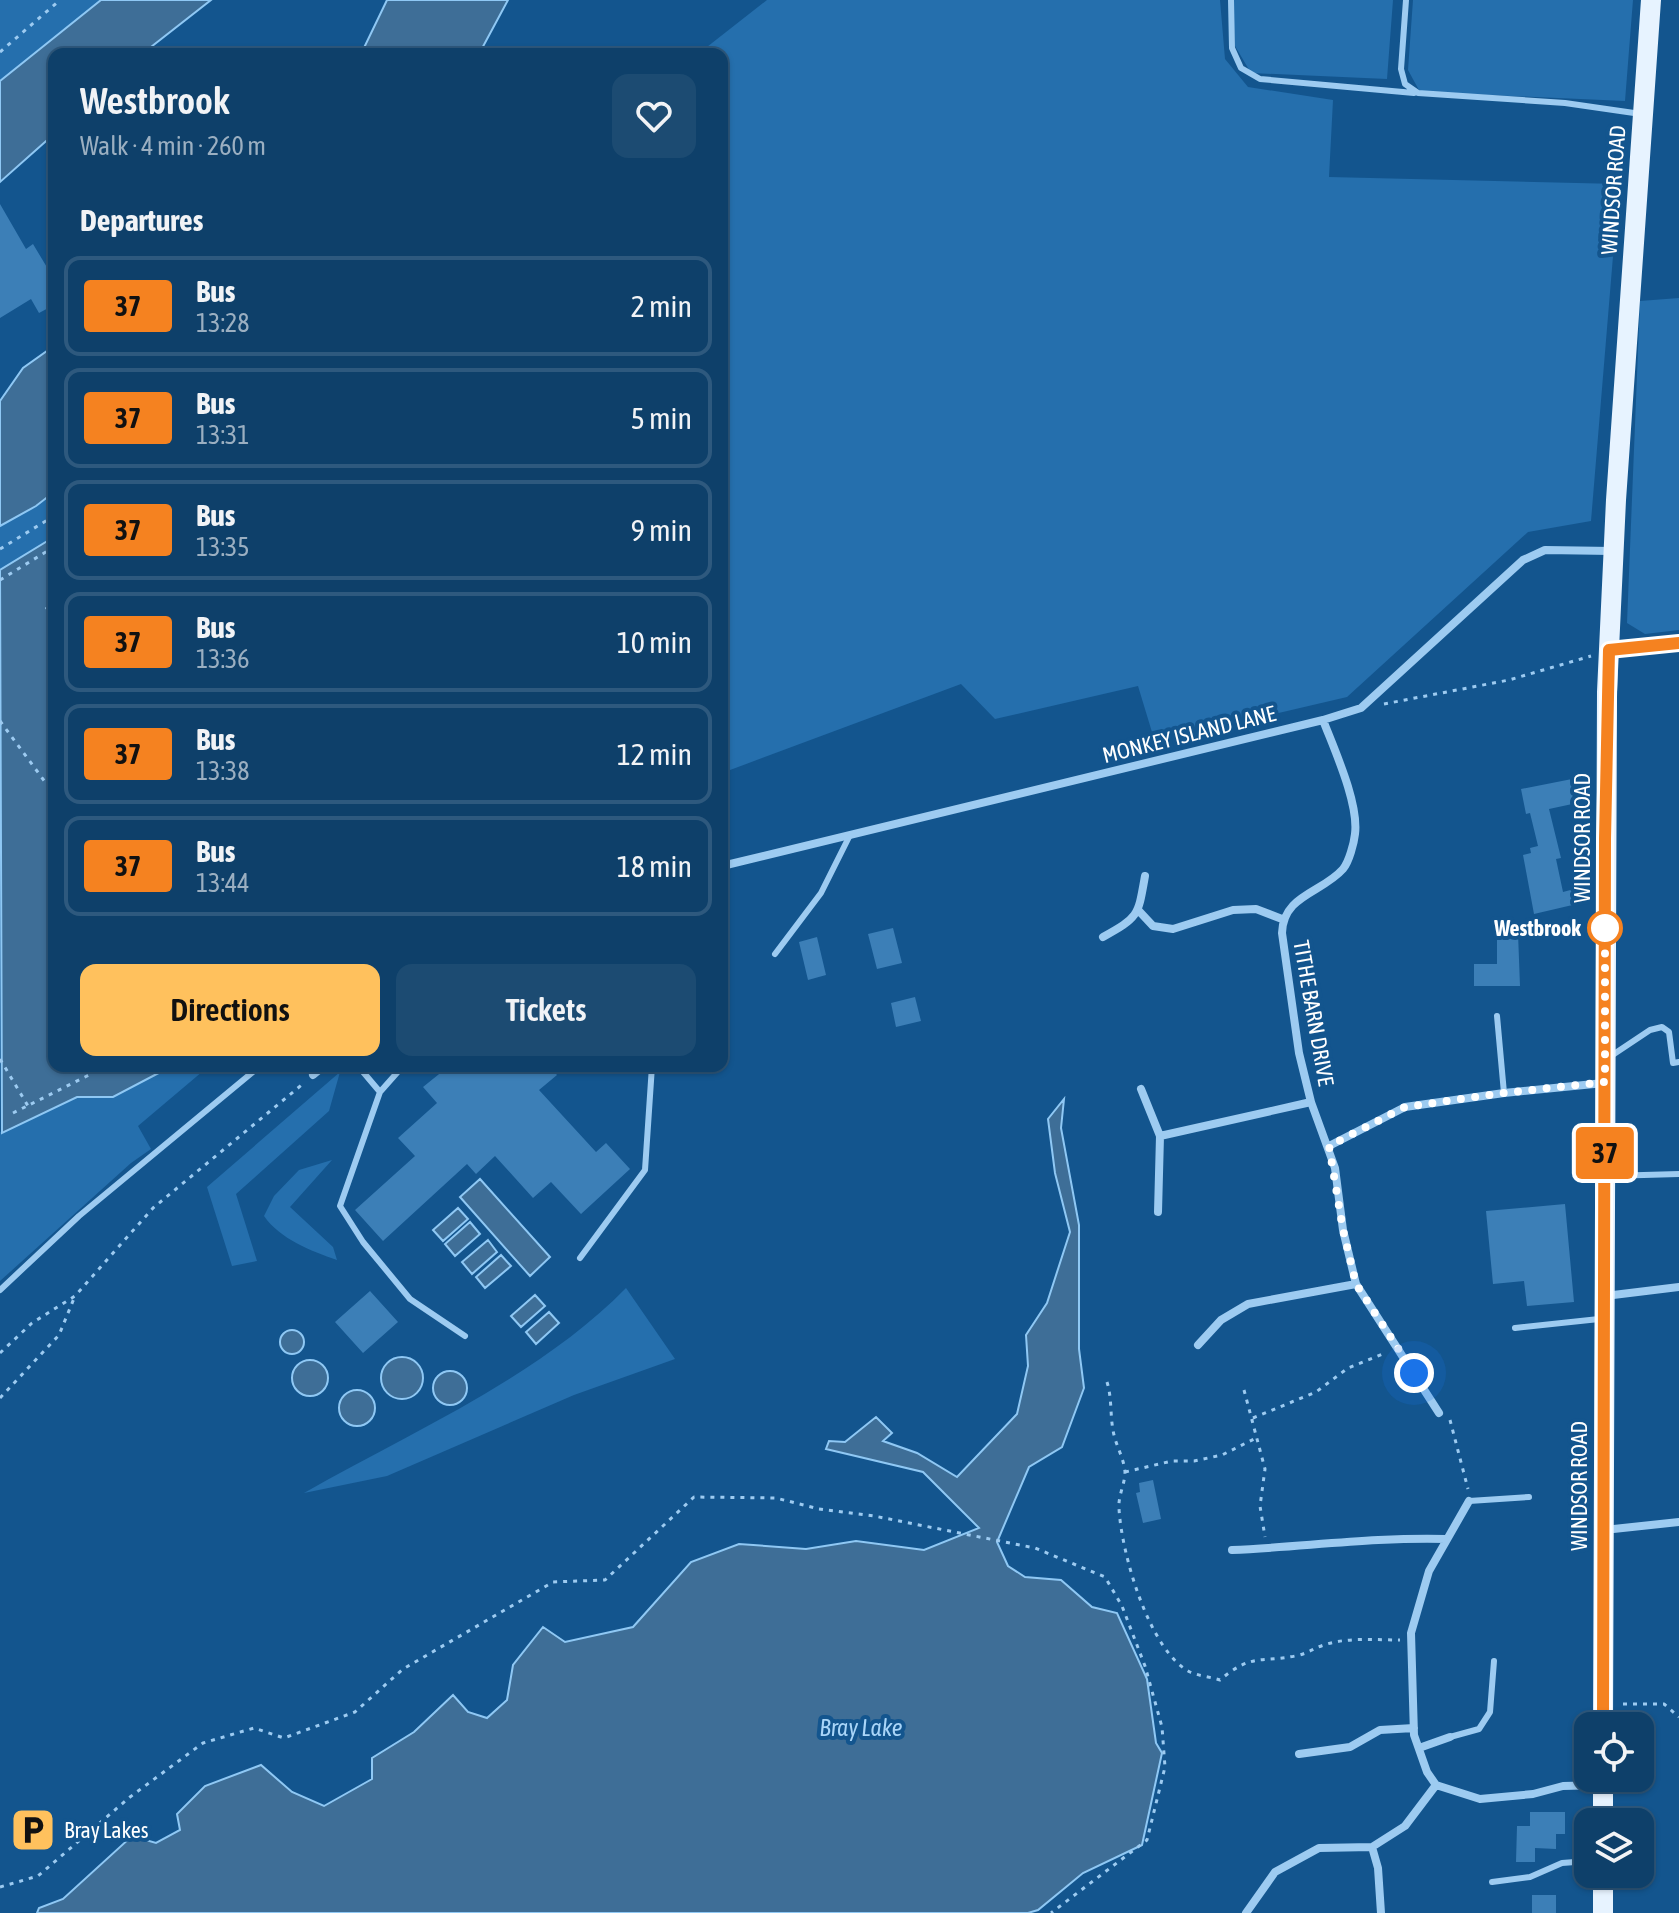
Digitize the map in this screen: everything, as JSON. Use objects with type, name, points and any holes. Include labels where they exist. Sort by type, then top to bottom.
[{"type":"main road","name":"WINDSOR ROAD","points":[[1603,1712],[1609,650],[1651,0]]},
{"type":"main road","points":[[1603,1888],[1603,1913]]},
{"type":"street","name":"MONKEY ISLAND LANE","points":[[728,865],[1323,720],[1361,708],[1523,560],[1545,550],[1613,551]]},
{"type":"street","points":[[1609,650],[1679,643]]},
{"type":"street","name":"TITHE BARN DRIVE","points":[[1323,720],[1343,774],[1355,818],[1355,835],[1344,868],[1296,902],[1282,919],[1291,1002],[1311,1102],[1329,1146],[1356,1284],[1439,1413]]},
{"type":"street","points":[[1103,937],[1128,923],[1139,911],[1145,876]]},
{"type":"street","points":[[1139,911],[1153,926],[1173,929],[1233,910],[1256,909],[1282,919]]},
{"type":"street","points":[[313,1075],[317,1072]]},
{"type":"street","points":[[1329,1146],[1405,1107],[1605,1082]]},
{"type":"street","points":[[1141,1089],[1160,1136],[1158,1212]]},
{"type":"street","points":[[1160,1136],[1311,1102]]},
{"type":"street","points":[[1198,1345],[1221,1320],[1248,1304],[1356,1284]]},
{"type":"street","points":[[1604,1296],[1679,1287]]},
{"type":"street","points":[[1469,1501],[1429,1571],[1412,1640],[1414,1728],[1427,1772],[1436,1785],[1480,1799],[1533,1794],[1574,1785]]},
{"type":"street","points":[[1603,1530],[1679,1522]]},
{"type":"street","points":[[1232,1550],[1321,1546],[1396,1538],[1446,1539]]},
{"type":"street","points":[[1299,1754],[1350,1747],[1380,1730],[1414,1728]]},
{"type":"street","points":[[1419,1748],[1450,1737]]},
{"type":"street","points":[[1246,1913],[1275,1872],[1319,1848],[1372,1847],[1405,1826],[1436,1785]]},
{"type":"street","points":[[1372,1847],[1378,1868],[1381,1913]]},
{"type":"lane","points":[[1231,0],[1232,48],[1241,68],[1260,79],[1565,103],[1643,114]]},
{"type":"lane","points":[[1406,0],[1401,69],[1405,84],[1418,93]]},
{"type":"lane","points":[[775,954],[821,893],[850,835]]},
{"type":"lane","points":[[1497,1016],[1504,1093]]},
{"type":"lane","points":[[1605,1060],[1650,1030],[1662,1027],[1669,1032],[1673,1063],[1679,1062]]},
{"type":"lane","points":[[0,1290],[79,1216],[253,1072]]},
{"type":"lane","points":[[363,1072],[380,1092]]},
{"type":"lane","points":[[398,1072],[380,1092],[340,1206],[363,1242],[410,1299],[465,1336]]},
{"type":"lane","points":[[580,1258],[645,1170],[652,1072]]},
{"type":"lane","points":[[1605,1176],[1679,1174]]},
{"type":"lane","points":[[1515,1328],[1604,1319]]},
{"type":"lane","points":[[1469,1501],[1529,1497]]},
{"type":"lane","points":[[1450,1737],[1479,1729],[1490,1712],[1494,1661]]},
{"type":"lane","points":[[1492,1882],[1530,1877],[1562,1863],[1574,1862]]},
{"type":"path","points":[[0,52],[60,0]]},
{"type":"path","points":[[0,549],[48,520]]},
{"type":"path","points":[[0,580],[48,551]]},
{"type":"path","points":[[1361,708],[1509,680],[1609,650]]},
{"type":"path","points":[[0,721],[48,786]]},
{"type":"path","points":[[0,1059],[28,1106]]},
{"type":"path","points":[[13,1113],[95,1072]]},
{"type":"path","points":[[0,1353],[32,1323],[75,1296],[153,1208],[313,1075]]},
{"type":"path","points":[[0,1398],[59,1335],[75,1296]]},
{"type":"path","points":[[1253,1418],[1316,1392],[1348,1368],[1397,1348]]},
{"type":"path","points":[[1107,1382],[1111,1394],[1113,1431],[1125,1472],[1118,1504],[1123,1542],[1142,1606],[1160,1641],[1190,1672],[1220,1680],[1236,1667],[1254,1659],[1292,1657],[1341,1641],[1412,1640]]},
{"type":"path","points":[[1244,1390],[1265,1469],[1260,1506],[1267,1549]]},
{"type":"path","points":[[1439,1413],[1452,1421],[1469,1501]]},
{"type":"path","points":[[1125,1472],[1172,1461],[1194,1461],[1222,1455],[1258,1437]]},
{"type":"path","points":[[0,1887],[38,1876],[130,1797],[203,1743],[254,1728],[284,1738],[355,1712],[403,1669],[553,1582],[605,1580],[694,1497],[776,1498],[819,1509],[874,1516],[1035,1548],[1105,1577],[1122,1606],[1145,1666],[1162,1727],[1165,1767],[1147,1840],[1051,1913]]},
{"type":"path","points":[[1603,1704],[1664,1704],[1679,1717]]},
{"type":"shaded area","points":[[0,0],[101,0],[0,81]]},
{"type":"shaded area","points":[[767,0],[1220,0],[1225,59],[1248,87],[1333,100],[1329,177],[1619,184],[1591,521],[1528,532],[1347,697],[1155,742],[1138,686],[995,719],[961,684],[728,771],[728,48],[706,48]]},
{"type":"shaded area","points":[[1232,0],[1393,0],[1387,79],[1251,73],[1235,46]]},
{"type":"shaded area","points":[[1413,0],[1633,0],[1625,101],[1420,92],[1408,70]]},
{"type":"shaded area","points":[[1679,298],[1679,630],[1645,634],[1627,623],[1640,301]]},
{"type":"shaded area","points":[[48,497],[48,541],[0,570],[0,526]]},
{"type":"shaded area","points":[[161,1072],[202,1072],[138,1126],[151,1149],[131,1163],[0,1281],[0,1132],[77,1097],[113,1097]]},
{"type":"shaded area","points":[[340,1072],[329,1111],[236,1194],[257,1261],[232,1266],[207,1187]]},
{"type":"shaded area","points":[[332,1160],[290,1207],[333,1247],[337,1260],[287,1238],[264,1216],[274,1196],[299,1170]]},
{"type":"shaded area","points":[[626,1288],[675,1359],[574,1395],[387,1476],[304,1493],[514,1376],[592,1320]]},
{"type":"water","points":[[101,0],[211,0],[150,48],[48,48],[48,139],[0,182],[0,81]]},
{"type":"water","points":[[387,0],[508,0],[482,48],[364,48]]},
{"type":"water","points":[[48,350],[48,497],[0,526],[0,401],[23,368]]},
{"type":"water","points":[[48,541],[48,1072],[161,1072],[113,1097],[77,1097],[2,1133],[0,570]]},
{"type":"water","name":"Bray Lake","points":[[1064,1099],[1061,1128],[1079,1225],[1079,1349],[1084,1388],[1062,1447],[1029,1467],[997,1542],[1008,1566],[1025,1577],[1061,1580],[1092,1607],[1117,1613],[1147,1679],[1156,1743],[1162,1753],[1142,1845],[1083,1873],[1038,1910],[1028,1913],[37,1913],[39,1908],[63,1899],[132,1836],[156,1843],[180,1830],[177,1814],[205,1786],[261,1765],[292,1792],[324,1806],[372,1779],[372,1758],[414,1732],[453,1695],[468,1712],[487,1718],[507,1700],[513,1665],[543,1627],[565,1642],[633,1627],[691,1562],[739,1544],[806,1549],[856,1541],[924,1550],[979,1528],[923,1472],[826,1449],[829,1441],[845,1442],[876,1417],[892,1433],[883,1441],[917,1453],[957,1477],[1017,1414],[1028,1366],[1026,1335],[1047,1303],[1070,1232],[1055,1173],[1048,1119]]},
{"type":"water","points":[[480,1179],[550,1257],[530,1276],[460,1197]]},
{"type":"water","points":[[458,1208],[468,1219],[443,1241],[433,1230]]},
{"type":"water","points":[[470,1222],[480,1234],[455,1256],[445,1244]]},
{"type":"water","points":[[488,1240],[497,1252],[472,1274],[462,1262]]},
{"type":"water","points":[[501,1255],[511,1266],[485,1288],[476,1277]]},
{"type":"water","points":[[535,1295],[545,1306],[521,1327],[511,1316]]},
{"type":"water","points":[[549,1312],[559,1323],[536,1344],[526,1332]]},
{"type":"water","points":[[292,1330],[303,1337],[304,1342],[297,1353],[292,1354],[281,1347],[280,1342],[287,1331]]},
{"type":"water","points":[[402,1357],[417,1363],[423,1378],[417,1393],[402,1399],[387,1393],[381,1378],[387,1363]]},
{"type":"water","points":[[310,1360],[323,1365],[328,1378],[323,1391],[310,1396],[297,1391],[292,1378],[297,1365]]},
{"type":"water","points":[[450,1371],[462,1376],[467,1388],[462,1400],[450,1405],[438,1400],[433,1388],[438,1376]]},
{"type":"water","points":[[357,1390],[370,1395],[375,1408],[370,1421],[357,1426],[344,1421],[339,1408],[344,1395]]},
{"type":"building","points":[[0,204],[26,249],[33,244],[48,269],[48,308],[39,313],[31,299],[0,318]]},
{"type":"building","points":[[1572,779],[1577,803],[1549,809],[1561,858],[1556,859],[1563,892],[1578,888],[1581,903],[1534,914],[1523,855],[1531,853],[1530,848],[1538,846],[1521,789]]},
{"type":"building","points":[[893,928],[902,963],[877,969],[868,934]]},
{"type":"building","points":[[1497,933],[1518,933],[1520,986],[1474,986],[1474,964],[1497,964]]},
{"type":"building","points":[[817,937],[826,975],[808,980],[799,942]]},
{"type":"building","points":[[915,997],[921,1021],[896,1027],[891,1003]]},
{"type":"building","points":[[442,1072],[554,1072],[557,1075],[539,1090],[596,1152],[606,1143],[630,1169],[581,1214],[551,1182],[533,1198],[495,1156],[476,1174],[467,1164],[383,1241],[355,1210],[415,1156],[398,1138],[437,1103],[423,1087]]},
{"type":"building","points":[[1565,1204],[1574,1302],[1527,1306],[1524,1281],[1493,1284],[1486,1211]]},
{"type":"building","points":[[370,1291],[398,1322],[363,1353],[335,1322]]},
{"type":"building","points":[[1153,1480],[1161,1519],[1143,1523],[1136,1493],[1140,1492],[1139,1483]]},
{"type":"building","points":[[1530,1812],[1565,1812],[1565,1834],[1556,1834],[1556,1849],[1535,1848],[1535,1862],[1516,1862],[1517,1826],[1530,1826]]},
{"type":"building","points":[[1532,1895],[1556,1895],[1556,1913],[1532,1913]]},
{"type":"bus line","name":"37","points":[[1603,1712],[1605,839],[1609,650],[1679,643]]},
{"type":"place","name":"Westbrook","points":[[1605,928]]},
{"type":"place","name":"Bray Lakes","points":[[33,1830]]},
{"type":"route","points":[[1414,1373],[1356,1284],[1329,1146],[1405,1107],[1605,1082],[1605,928]]}]
